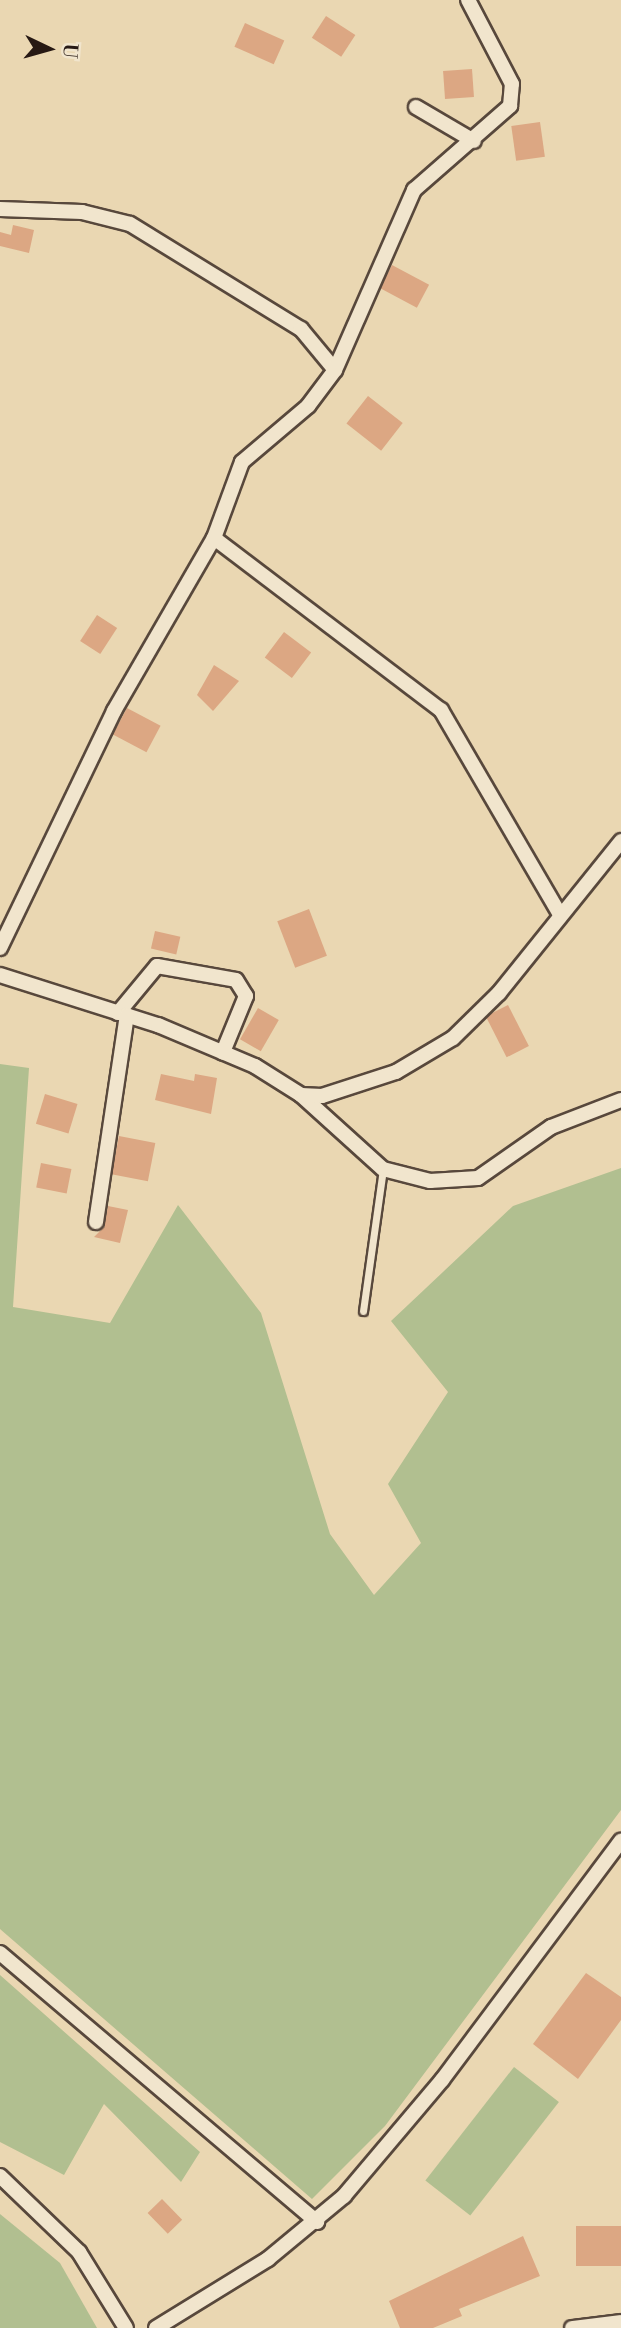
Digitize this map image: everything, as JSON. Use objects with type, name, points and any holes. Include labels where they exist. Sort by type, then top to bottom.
[{"type":"street","points":[[0,948],[114,711],[214,538],[242,462],[308,406],[335,370],[401,209],[428,176],[505,114],[512,84],[468,0]]},
{"type":"street","points":[[416,107],[474,141]]},
{"type":"street","points":[[0,209],[82,212],[130,224],[302,329],[335,370]]},
{"type":"street","points":[[214,538],[441,710],[559,913]]},
{"type":"street","points":[[302,1095],[365,1084],[420,1062],[499,993],[559,913],[621,841]]},
{"type":"street","points":[[96,1222],[123,1014],[157,966],[236,980],[246,996],[223,1052]]},
{"type":"street","points":[[0,975],[123,1014],[223,1052],[302,1095],[383,1168],[430,1181],[478,1178],[551,1126],[621,1100]]},
{"type":"street","points":[[156,2328],[317,2222],[389,2147],[621,1841]]},
{"type":"street","points":[[0,1953],[317,2222]]},
{"type":"street","points":[[0,2176],[79,2252],[126,2328]]},
{"type":"street","points":[[572,2328],[621,2322]]},
{"type":"lane","points":[[363,1311],[383,1168]]},
{"type":"green space","points":[[0,1064],[29,1068],[13,1307],[110,1323],[178,1205],[261,1313],[330,1534],[374,1595],[421,1543],[388,1484],[448,1392],[391,1321],[513,1206],[621,1168],[621,1810],[385,2126],[312,2199],[0,1929]]},
{"type":"green space","points":[[0,1975],[200,2152],[181,2182],[104,2104],[64,2175],[0,2142]]},
{"type":"green space","points":[[514,2067],[559,2102],[470,2216],[425,2180]]},
{"type":"green space","points":[[0,2214],[60,2263],[97,2328],[0,2328]]},
{"type":"building","points":[[326,16],[355,35],[341,57],[312,38]]},
{"type":"building","points":[[245,23],[284,40],[274,64],[234,47]]},
{"type":"building","points":[[472,69],[474,97],[445,99],[443,71]]},
{"type":"building","points":[[540,122],[545,157],[516,161],[511,126]]},
{"type":"building","points":[[13,225],[34,230],[29,253],[0,246],[0,232],[11,235]]},
{"type":"building","points":[[392,265],[429,285],[417,308],[380,288]]},
{"type":"building","points":[[368,396],[403,423],[381,451],[346,424]]},
{"type":"building","points":[[97,615],[117,628],[100,654],[80,641]]},
{"type":"building","points":[[284,632],[311,652],[292,678],[265,658]]},
{"type":"building","points":[[214,665],[239,681],[213,711],[197,695]]},
{"type":"building","points":[[127,708],[161,726],[146,752],[113,734]]},
{"type":"building","points":[[309,909],[327,956],[295,968],[277,921]]},
{"type":"building","points":[[155,931],[180,937],[176,954],[151,949]]},
{"type":"building","points":[[508,1005],[529,1046],[507,1057],[486,1016]]},
{"type":"building","points":[[258,1008],[279,1020],[261,1051],[240,1039]]},
{"type":"building","points":[[161,1074],[194,1081],[195,1074],[217,1078],[211,1114],[155,1100]]},
{"type":"building","points":[[45,1094],[78,1104],[68,1134],[36,1124]]},
{"type":"building","points":[[119,1136],[155,1143],[148,1181],[112,1174]]},
{"type":"building","points":[[41,1163],[71,1169],[67,1193],[36,1188]]},
{"type":"building","points":[[108,1206],[128,1210],[120,1243],[94,1237],[104,1227]]},
{"type":"building","points":[[586,1973],[621,1997],[621,2020],[578,2079],[533,2044]]},
{"type":"building","points":[[162,2199],[182,2220],[168,2234],[148,2213]]},
{"type":"building","points":[[576,2226],[621,2226],[621,2266],[576,2266]]},
{"type":"building","points":[[523,2236],[540,2276],[459,2309],[462,2316],[433,2328],[400,2328],[389,2301]]}]
